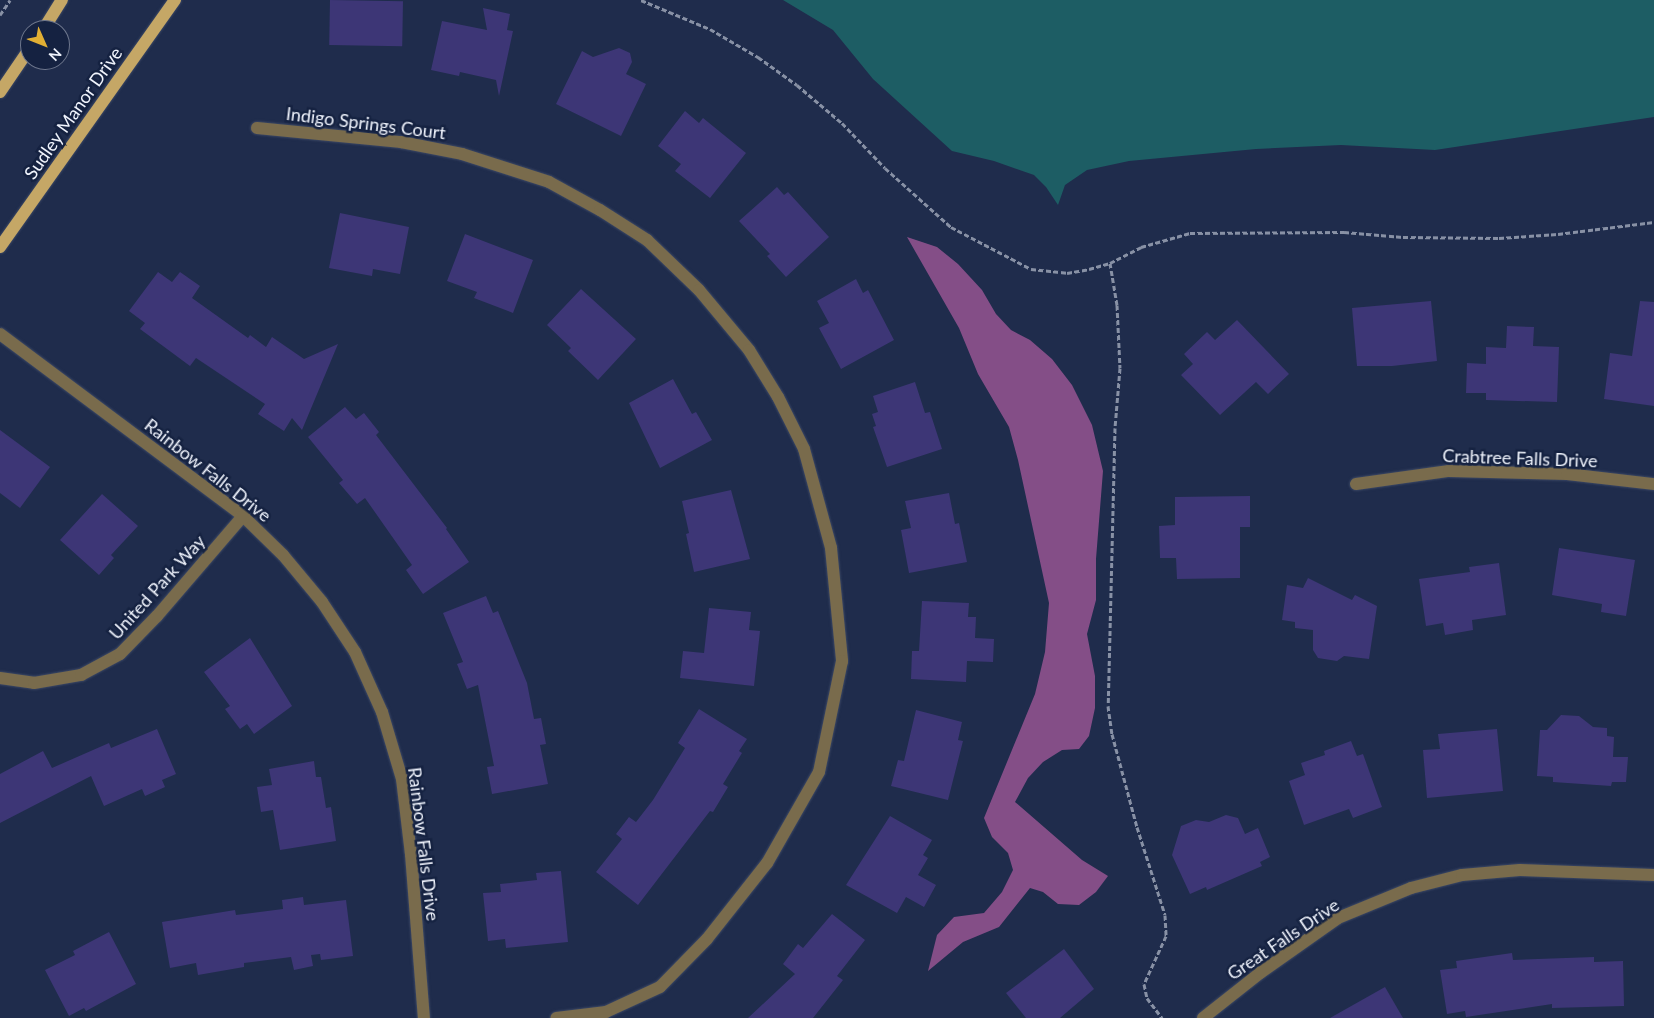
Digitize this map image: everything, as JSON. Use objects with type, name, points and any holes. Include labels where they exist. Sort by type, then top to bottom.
[{"type":"main road","points":[[49,20],[62,0]]},
{"type":"main road","name":"Sudley Manor Drive","points":[[0,247],[175,0]]},
{"type":"main road","points":[[0,92],[20,63]]},
{"type":"street","name":"Indigo Springs Court","points":[[258,128],[401,142],[462,154],[549,182],[600,210],[647,240],[699,290],[749,350],[778,397],[804,449],[830,548],[842,661],[819,772],[766,863],[707,939],[660,987],[606,1012],[556,1018]]},
{"type":"street","name":"Rainbow Falls Drive","points":[[0,334],[243,516],[283,555],[322,602],[355,652],[382,712],[402,779],[412,864],[424,1018]]},
{"type":"street","name":"Crabtree Falls Drive","points":[[1356,484],[1449,470],[1568,474],[1654,484]]},
{"type":"street","name":"United Park Way","points":[[0,678],[34,683],[81,675],[120,654],[157,616],[243,516]]},
{"type":"street","name":"Great Falls Drive","points":[[1203,1018],[1260,973],[1338,918],[1411,888],[1462,875],[1520,870],[1654,875]]},
{"type":"path","points":[[0,15],[10,0]]},
{"type":"path","points":[[640,0],[710,29],[758,57],[797,85],[842,123],[885,168],[951,227],[1031,269],[1068,273],[1110,263],[1141,246],[1190,233],[1344,232],[1403,237],[1499,238],[1558,234],[1654,222]]},
{"type":"path","points":[[1110,263],[1116,305],[1120,368],[1115,428],[1108,706],[1112,734],[1165,915],[1166,936],[1144,984],[1147,998],[1162,1018]]},
{"type":"shaded area","points":[[783,0],[1654,0],[1654,117],[1435,150],[1341,145],[1256,149],[1129,161],[1087,170],[1065,185],[1058,205],[1046,187],[1034,175],[994,161],[952,151],[873,79],[833,30]]},
{"type":"shaded area","points":[[907,237],[937,247],[958,264],[982,290],[996,314],[1011,330],[1030,340],[1052,359],[1072,385],[1092,425],[1103,471],[1096,559],[1096,600],[1087,634],[1095,676],[1095,708],[1089,736],[1079,749],[1062,750],[1043,762],[1028,778],[1015,802],[1082,860],[1108,876],[1096,892],[1079,905],[1058,904],[1043,892],[1030,888],[999,927],[963,942],[928,971],[937,935],[954,917],[984,913],[1002,892],[1013,870],[1008,853],[992,837],[984,818],[1035,694],[1045,652],[1049,603],[1009,427],[978,374],[959,328]]},
{"type":"building","points":[[330,0],[403,1],[402,46],[329,45]]},
{"type":"building","points":[[483,8],[510,14],[507,30],[513,31],[499,96],[496,80],[460,72],[459,76],[431,70],[442,21],[487,30]]},
{"type":"building","points":[[619,48],[630,53],[632,62],[626,74],[646,84],[621,136],[556,104],[582,51],[593,57]]},
{"type":"building","points":[[685,111],[699,123],[703,118],[746,153],[710,198],[675,171],[681,164],[658,146]]},
{"type":"building","points":[[777,187],[784,195],[788,192],[829,237],[786,277],[767,256],[770,254],[739,221]]},
{"type":"building","points":[[340,213],[409,227],[400,274],[373,269],[372,276],[329,268]]},
{"type":"building","points":[[465,234],[533,260],[513,313],[474,298],[477,292],[447,281]]},
{"type":"building","points":[[158,272],[172,282],[180,272],[200,286],[192,298],[248,338],[250,335],[266,347],[272,337],[304,359],[338,344],[302,430],[292,418],[284,431],[258,414],[265,404],[196,358],[190,366],[140,329],[145,323],[129,311]]},
{"type":"building","points":[[856,279],[863,293],[868,290],[894,340],[841,369],[819,328],[829,323],[817,301]]},
{"type":"building","points":[[581,289],[636,339],[598,380],[568,351],[571,348],[547,325]]},
{"type":"building","points":[[1431,301],[1437,361],[1392,366],[1357,366],[1352,308]]},
{"type":"building","points":[[1640,301],[1654,302],[1654,406],[1604,399],[1610,353],[1632,356]]},
{"type":"building","points":[[1237,320],[1289,374],[1268,394],[1256,382],[1220,415],[1181,375],[1193,364],[1184,354],[1207,332],[1215,340]]},
{"type":"building","points":[[1507,326],[1534,327],[1533,346],[1559,347],[1557,402],[1486,400],[1486,393],[1466,393],[1467,363],[1486,364],[1486,347],[1506,348]]},
{"type":"building","points":[[673,379],[692,414],[696,412],[712,440],[660,468],[629,403]]},
{"type":"building","points":[[915,382],[925,413],[930,412],[942,449],[887,467],[873,427],[876,426],[872,414],[878,412],[873,396]]},
{"type":"building","points":[[345,407],[356,419],[364,413],[379,432],[376,435],[447,528],[469,562],[423,594],[406,570],[412,565],[365,498],[357,504],[339,483],[343,480],[308,437]]},
{"type":"building","points":[[0,430],[50,467],[20,508],[0,493]]},
{"type":"building","points":[[731,490],[750,559],[694,572],[686,534],[689,533],[682,501]]},
{"type":"building","points":[[949,493],[955,524],[959,523],[967,562],[909,573],[901,530],[911,528],[905,501]]},
{"type":"building","points":[[102,494],[138,526],[111,555],[114,558],[99,575],[60,540]]},
{"type":"building","points":[[1250,496],[1250,527],[1240,527],[1240,578],[1177,579],[1176,558],[1160,558],[1159,526],[1175,525],[1175,497]]},
{"type":"building","points":[[1559,548],[1635,560],[1626,616],[1601,612],[1602,604],[1552,595]]},
{"type":"building","points":[[1499,563],[1506,615],[1472,620],[1473,630],[1445,635],[1443,623],[1426,626],[1419,579],[1470,572],[1469,567]]},
{"type":"building","points":[[1308,578],[1352,600],[1355,595],[1377,606],[1369,659],[1344,656],[1337,661],[1318,658],[1313,650],[1313,630],[1295,628],[1295,622],[1282,620],[1287,585],[1303,588]]},
{"type":"building","points":[[486,596],[493,613],[498,611],[527,683],[534,719],[541,718],[546,744],[540,745],[548,784],[492,794],[487,767],[494,766],[478,685],[467,689],[457,664],[463,662],[443,613]]},
{"type":"building","points":[[922,601],[969,603],[968,617],[976,617],[975,638],[994,639],[993,662],[967,661],[966,682],[911,679],[912,651],[919,651]]},
{"type":"building","points":[[709,608],[751,612],[749,630],[760,631],[754,686],[680,678],[683,651],[704,653]]},
{"type":"building","points":[[250,638],[292,706],[254,734],[247,724],[240,729],[225,709],[230,706],[204,672]]},
{"type":"building","points":[[699,709],[747,739],[739,751],[742,753],[723,784],[728,787],[713,812],[710,811],[638,905],[596,872],[622,839],[616,834],[629,817],[636,822],[653,800],[685,748],[678,743]]},
{"type":"building","points":[[916,710],[962,722],[958,740],[963,741],[948,800],[891,786],[898,760],[904,761]]},
{"type":"building","points":[[1561,715],[1579,716],[1593,727],[1607,728],[1607,736],[1614,737],[1613,757],[1628,757],[1626,782],[1612,782],[1611,786],[1553,782],[1553,777],[1537,776],[1540,730],[1547,730]]},
{"type":"building","points":[[157,729],[176,774],[162,780],[165,787],[145,796],[142,789],[104,806],[91,776],[0,823],[0,774],[43,751],[52,768],[109,743],[111,748]]},
{"type":"building","points":[[1497,729],[1503,791],[1427,798],[1423,750],[1440,749],[1438,734]]},
{"type":"building","points":[[1351,741],[1357,756],[1363,754],[1382,807],[1353,818],[1349,809],[1304,825],[1289,781],[1305,775],[1301,763],[1325,755],[1324,751]]},
{"type":"building","points":[[314,761],[316,777],[321,777],[326,808],[331,807],[336,841],[280,850],[273,810],[261,812],[257,787],[272,785],[269,769]]},
{"type":"building","points":[[1226,815],[1238,818],[1245,834],[1258,828],[1270,857],[1260,862],[1262,866],[1207,890],[1206,887],[1190,894],[1172,855],[1181,826],[1196,820],[1209,822]]},
{"type":"building","points":[[890,816],[932,840],[923,855],[928,858],[918,875],[936,885],[924,907],[906,897],[897,913],[846,885]]},
{"type":"building","points":[[561,871],[568,942],[506,948],[505,939],[488,941],[483,893],[501,892],[500,884],[537,880],[536,873]]},
{"type":"building","points":[[303,897],[304,905],[346,900],[353,956],[321,960],[320,954],[311,955],[313,966],[294,970],[291,957],[244,963],[244,967],[198,975],[196,963],[170,968],[162,922],[235,910],[236,915],[283,909],[282,900]]},
{"type":"building","points":[[832,914],[865,940],[837,976],[843,980],[813,1018],[748,1018],[795,974],[783,964],[798,944],[803,948]]},
{"type":"building","points":[[109,932],[136,984],[86,1011],[84,1008],[69,1016],[45,970],[75,955],[73,951]]},
{"type":"building","points":[[1064,949],[1094,989],[1060,1018],[1026,1018],[1006,993]]},
{"type":"building","points":[[1512,953],[1513,960],[1594,957],[1594,962],[1623,961],[1624,1006],[1552,1008],[1552,1004],[1466,1017],[1465,1011],[1447,1014],[1440,970],[1457,968],[1456,961]]},
{"type":"building","points":[[1385,987],[1403,1018],[1330,1018]]}]
